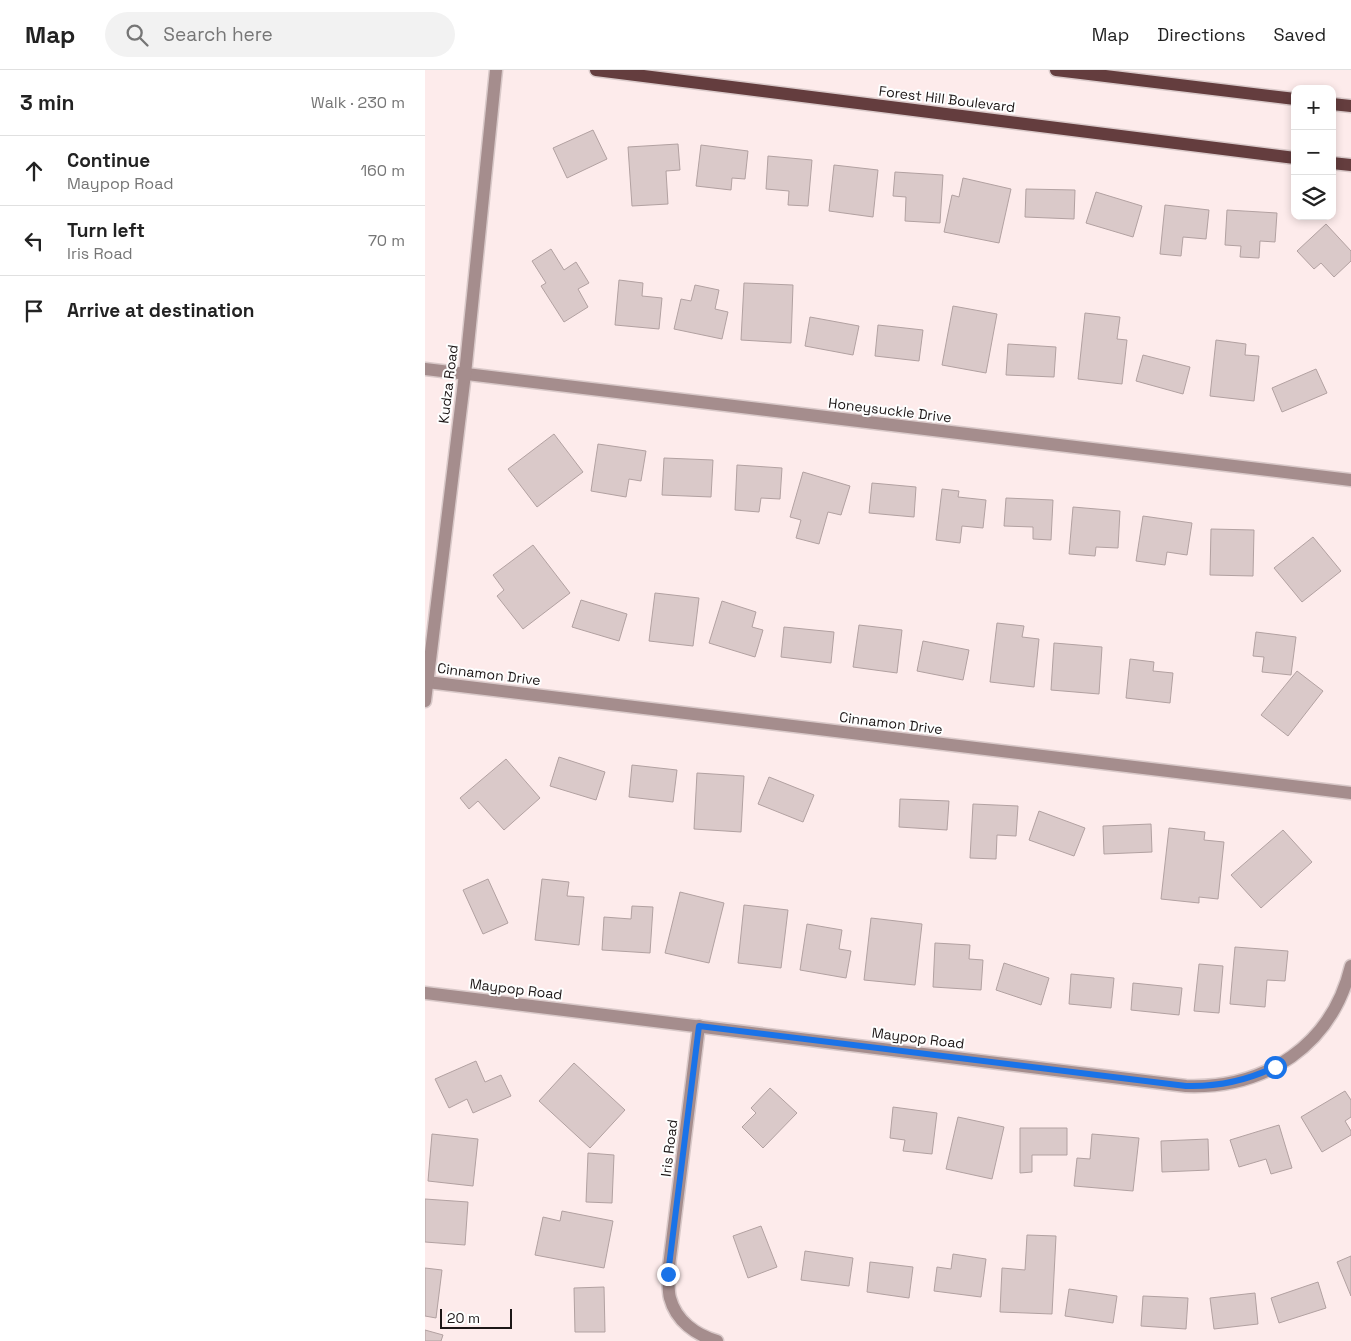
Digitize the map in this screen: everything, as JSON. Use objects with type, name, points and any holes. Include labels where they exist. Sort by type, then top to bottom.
[{"type":"main road","name":"Forest Hill Boulevard","points":[[597,70],[1291,157]]},
{"type":"main road","points":[[1056,70],[1118,74],[1291,98]]},
{"type":"main road","points":[[1336,104],[1351,106]]},
{"type":"main road","points":[[1336,163],[1351,165]]},
{"type":"street","name":"Kudza Road","points":[[425,701],[465,374],[496,70]]},
{"type":"street","name":"Honeysuckle Drive","points":[[425,369],[1351,480]]},
{"type":"street","name":"Cinnamon Drive","points":[[427,682],[1351,793]]},
{"type":"street","name":"Maypop Road","points":[[425,993],[1186,1086],[1223,1085],[1241,1081],[1275,1067],[1305,1046],[1335,1010],[1347,985],[1351,966]]},
{"type":"street","name":"Iris Road","points":[[699,1026],[668,1274],[670,1298],[678,1314],[690,1328],[706,1338],[717,1341]]},
{"type":"building","points":[[593,130],[607,159],[567,178],[553,148]]},
{"type":"building","points":[[678,144],[680,170],[666,171],[668,204],[632,206],[628,147]]},
{"type":"building","points":[[701,145],[748,151],[745,179],[732,178],[731,190],[696,186]]},
{"type":"building","points":[[768,156],[812,160],[808,206],[788,205],[789,191],[766,189]]},
{"type":"building","points":[[834,165],[878,170],[873,217],[829,211]]},
{"type":"building","points":[[895,172],[943,175],[940,223],[905,221],[906,197],[893,196]]},
{"type":"building","points":[[963,178],[1011,189],[999,243],[944,232],[952,195],[959,197]]},
{"type":"building","points":[[1026,189],[1075,190],[1074,219],[1025,217]]},
{"type":"building","points":[[1096,192],[1142,206],[1133,237],[1086,223]]},
{"type":"building","points":[[1165,205],[1209,210],[1206,239],[1183,237],[1181,256],[1160,254]]},
{"type":"building","points":[[1227,210],[1277,213],[1275,242],[1260,241],[1259,258],[1240,257],[1241,246],[1225,245]]},
{"type":"building","points":[[1326,224],[1351,251],[1351,261],[1334,277],[1321,263],[1314,269],[1297,251]]},
{"type":"building","points":[[551,249],[564,270],[576,262],[589,283],[578,289],[588,307],[564,322],[541,286],[546,283],[532,261]]},
{"type":"building","points":[[619,280],[643,283],[642,296],[662,298],[659,329],[615,325]]},
{"type":"building","points":[[744,283],[793,285],[791,343],[741,340]]},
{"type":"building","points":[[695,285],[719,290],[715,309],[728,312],[722,339],[674,329],[681,299],[691,301]]},
{"type":"building","points":[[953,306],[997,314],[986,373],[942,365]]},
{"type":"building","points":[[1085,313],[1120,317],[1117,339],[1127,340],[1122,384],[1078,379]]},
{"type":"building","points":[[810,317],[859,326],[853,355],[805,346]]},
{"type":"building","points":[[878,325],[923,330],[919,361],[875,356]]},
{"type":"building","points":[[1216,340],[1246,344],[1245,355],[1259,356],[1254,401],[1210,396]]},
{"type":"building","points":[[1008,344],[1056,347],[1054,377],[1006,375]]},
{"type":"building","points":[[1143,355],[1190,367],[1183,394],[1136,381]]},
{"type":"building","points":[[1316,369],[1327,393],[1282,412],[1272,388]]},
{"type":"building","points":[[554,434],[583,472],[537,507],[508,469]]},
{"type":"building","points":[[598,444],[646,451],[641,481],[629,479],[626,497],[591,491]]},
{"type":"building","points":[[664,458],[713,460],[711,497],[662,495]]},
{"type":"building","points":[[737,465],[782,468],[780,499],[761,498],[759,512],[735,510]]},
{"type":"building","points":[[803,472],[850,486],[841,515],[828,512],[819,544],[796,538],[801,520],[790,517]]},
{"type":"building","points":[[872,483],[916,487],[914,517],[869,513]]},
{"type":"building","points":[[942,489],[959,491],[958,497],[986,500],[983,528],[962,526],[960,543],[936,540]]},
{"type":"building","points":[[1006,498],[1053,500],[1051,540],[1033,539],[1033,527],[1004,526]]},
{"type":"building","points":[[1073,507],[1120,511],[1118,548],[1096,547],[1095,556],[1069,554]]},
{"type":"building","points":[[1143,516],[1192,523],[1187,555],[1167,552],[1165,565],[1136,561]]},
{"type":"building","points":[[1211,529],[1254,530],[1253,576],[1210,575]]},
{"type":"building","points":[[1313,537],[1341,571],[1302,602],[1274,568]]},
{"type":"building","points":[[533,545],[570,593],[523,629],[497,596],[504,590],[493,575]]},
{"type":"building","points":[[655,593],[699,598],[693,646],[649,641]]},
{"type":"building","points":[[581,600],[627,614],[619,641],[572,627]]},
{"type":"building","points":[[722,601],[756,612],[752,627],[763,630],[755,657],[709,643]]},
{"type":"building","points":[[997,623],[1024,626],[1022,637],[1039,639],[1034,687],[990,682]]},
{"type":"building","points":[[859,625],[902,630],[897,673],[853,667]]},
{"type":"building","points":[[784,627],[834,632],[831,663],[781,657]]},
{"type":"building","points":[[1256,632],[1296,637],[1291,675],[1262,672],[1264,657],[1253,656]]},
{"type":"building","points":[[923,641],[969,650],[963,680],[917,671]]},
{"type":"building","points":[[1054,643],[1102,647],[1099,694],[1051,690]]},
{"type":"building","points":[[1130,659],[1154,662],[1153,671],[1173,673],[1170,703],[1126,698]]},
{"type":"building","points":[[1297,671],[1323,691],[1288,736],[1261,715]]},
{"type":"building","points":[[559,757],[605,772],[596,800],[550,786]]},
{"type":"building","points":[[506,759],[540,798],[504,830],[478,801],[469,809],[460,798]]},
{"type":"building","points":[[632,765],[677,770],[673,802],[629,797]]},
{"type":"building","points":[[697,773],[744,776],[741,832],[694,829]]},
{"type":"building","points":[[769,777],[814,795],[803,822],[758,804]]},
{"type":"building","points":[[900,799],[949,801],[947,830],[899,827]]},
{"type":"building","points":[[973,804],[1018,806],[1016,836],[997,835],[996,859],[970,858]]},
{"type":"building","points":[[1039,811],[1085,828],[1074,856],[1029,840]]},
{"type":"building","points":[[1151,824],[1152,852],[1104,854],[1103,826]]},
{"type":"building","points":[[1169,828],[1205,832],[1204,840],[1224,842],[1218,899],[1199,897],[1199,903],[1161,899]]},
{"type":"building","points":[[1283,830],[1312,862],[1261,908],[1231,875]]},
{"type":"building","points":[[488,879],[508,923],[483,934],[463,890]]},
{"type":"building","points":[[542,879],[569,882],[567,896],[584,897],[579,945],[535,940]]},
{"type":"building","points":[[680,892],[724,903],[709,963],[665,953]]},
{"type":"building","points":[[744,905],[788,910],[781,968],[738,963]]},
{"type":"building","points":[[632,906],[653,907],[650,953],[602,950],[604,917],[631,919]]},
{"type":"building","points":[[871,918],[922,924],[915,985],[864,980]]},
{"type":"building","points":[[807,924],[842,930],[839,949],[851,951],[846,978],[800,970]]},
{"type":"building","points":[[935,943],[970,945],[969,959],[983,960],[981,990],[933,987]]},
{"type":"building","points":[[1235,947],[1288,951],[1285,981],[1267,980],[1265,1007],[1230,1004]]},
{"type":"building","points":[[1004,963],[1049,978],[1041,1005],[996,990]]},
{"type":"building","points":[[1199,964],[1223,966],[1219,1013],[1194,1011]]},
{"type":"building","points":[[1071,974],[1114,978],[1111,1008],[1069,1004]]},
{"type":"building","points":[[1133,983],[1182,988],[1179,1015],[1131,1010]]},
{"type":"building","points":[[476,1061],[485,1082],[501,1075],[511,1096],[473,1113],[467,1099],[449,1108],[435,1079]]},
{"type":"building","points":[[574,1063],[625,1110],[590,1148],[539,1101]]},
{"type":"building","points":[[770,1088],[797,1113],[763,1148],[742,1127],[756,1113],[751,1108]]},
{"type":"building","points":[[1345,1091],[1351,1100],[1351,1117],[1345,1121],[1351,1131],[1351,1135],[1322,1152],[1301,1117]]},
{"type":"building","points":[[893,1107],[937,1113],[932,1154],[903,1151],[905,1140],[890,1138]]},
{"type":"building","points":[[958,1117],[1004,1127],[992,1179],[946,1169]]},
{"type":"building","points":[[1279,1125],[1292,1168],[1271,1174],[1266,1159],[1239,1167],[1230,1140]]},
{"type":"building","points":[[1020,1128],[1067,1128],[1067,1155],[1032,1155],[1032,1172],[1020,1173]]},
{"type":"building","points":[[432,1134],[478,1139],[473,1186],[428,1181]]},
{"type":"building","points":[[1092,1134],[1139,1138],[1133,1191],[1074,1186],[1077,1158],[1090,1159]]},
{"type":"building","points":[[1208,1139],[1209,1170],[1162,1172],[1161,1141]]},
{"type":"building","points":[[588,1153],[614,1155],[612,1203],[586,1202]]},
{"type":"building","points":[[425,1199],[468,1202],[465,1245],[425,1242]]},
{"type":"building","points":[[562,1211],[613,1221],[604,1268],[535,1255],[543,1217],[560,1221]]},
{"type":"building","points":[[761,1226],[777,1267],[748,1278],[733,1236]]},
{"type":"building","points":[[1027,1235],[1056,1236],[1052,1314],[1000,1312],[1002,1268],[1025,1270]]},
{"type":"building","points":[[805,1251],[853,1258],[849,1286],[801,1280]]},
{"type":"building","points":[[953,1254],[986,1259],[981,1297],[934,1291],[937,1267],[951,1269]]},
{"type":"building","points":[[1351,1256],[1351,1296],[1337,1262]]},
{"type":"building","points":[[870,1262],[913,1267],[909,1298],[867,1292]]},
{"type":"building","points":[[425,1268],[442,1270],[436,1318],[425,1316]]},
{"type":"building","points":[[1318,1282],[1326,1308],[1279,1323],[1271,1298]]},
{"type":"building","points":[[604,1287],[605,1332],[575,1332],[574,1288]]},
{"type":"building","points":[[1069,1289],[1117,1296],[1113,1323],[1065,1316]]},
{"type":"building","points":[[1255,1293],[1258,1324],[1214,1329],[1210,1298]]},
{"type":"building","points":[[1143,1296],[1188,1298],[1186,1329],[1141,1326]]},
{"type":"building","points":[[425,1330],[443,1335],[441,1341],[425,1341]]},
{"type":"route","points":[[668,1274],[699,1026],[1186,1086],[1223,1085],[1259,1075],[1275,1067]]}]
